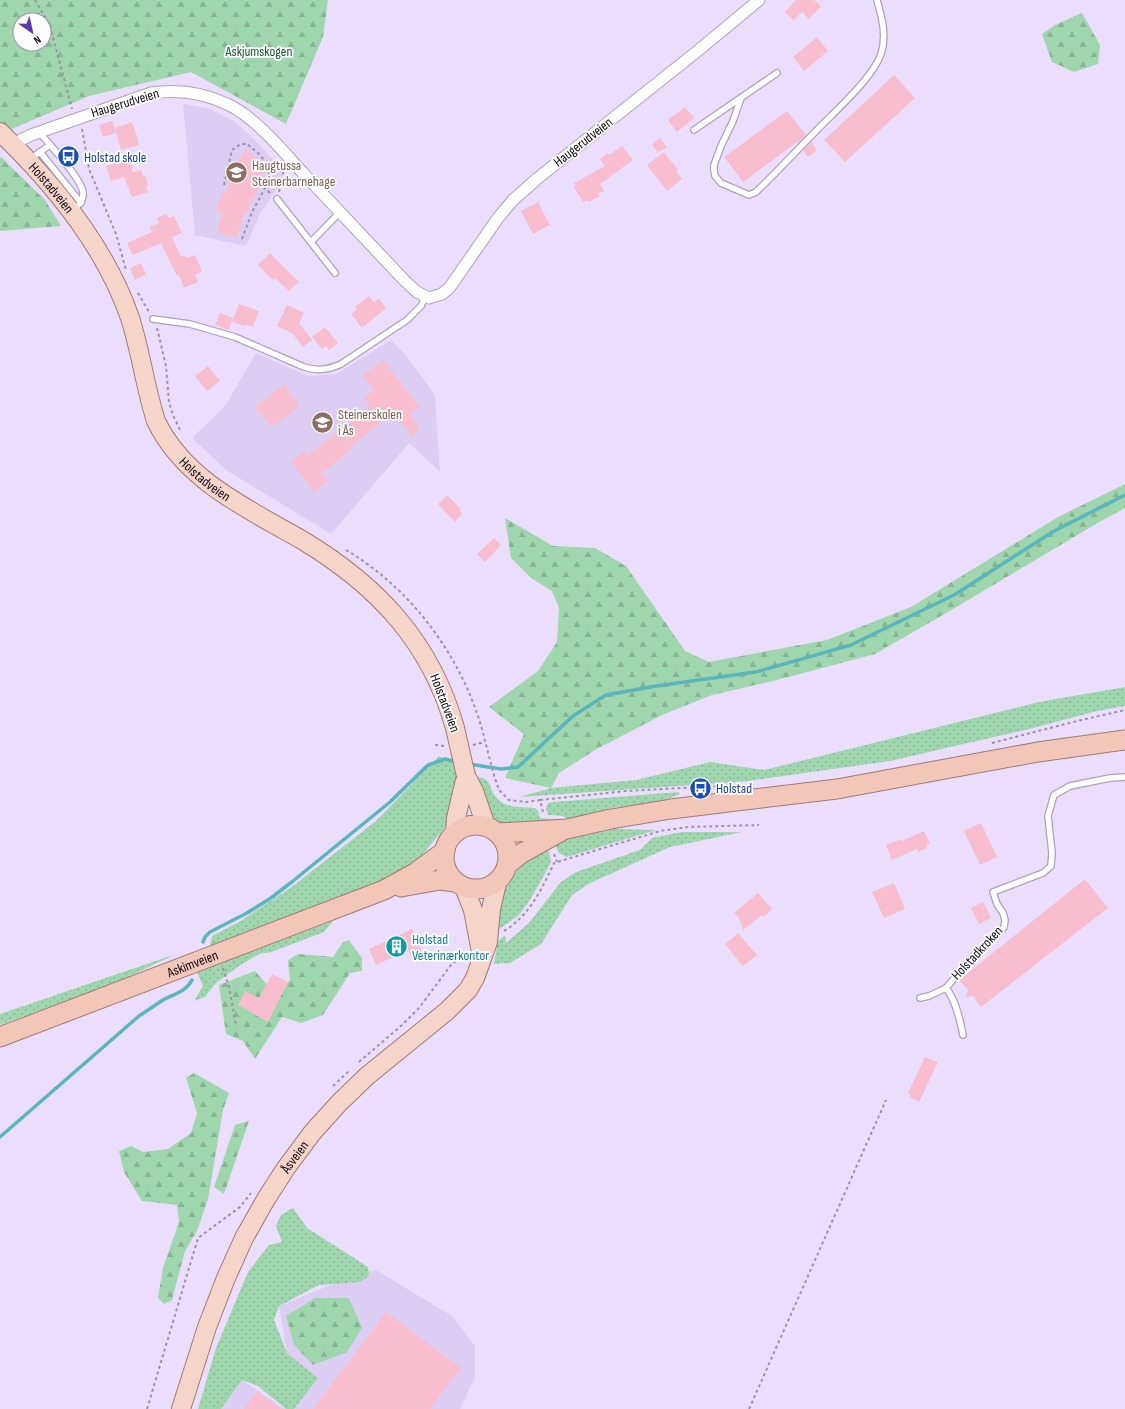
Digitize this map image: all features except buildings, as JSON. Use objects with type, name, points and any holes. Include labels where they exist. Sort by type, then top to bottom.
[{"type":"highway","points":[[492,829],[505,842],[509,853],[505,873],[497,883],[488,888],[473,890],[459,884],[447,871],[444,862],[444,851],[448,842],[455,833],[466,826],[477,825],[492,829],[567,829],[610,819],[671,809],[822,791],[1038,752],[1125,740]]},
{"type":"highway","points":[[508,864],[534,846],[567,829]]},
{"type":"highway","name":"Askimveien","points":[[0,1037],[384,890],[415,873],[444,851]]},
{"type":"highway","name":"Askimveien","points":[[384,890],[440,880],[459,884]]},
{"type":"main road","name":"Holstadveien","points":[[6,138],[34,156],[47,181],[76,208],[123,300],[134,330],[153,410],[161,431],[174,449],[190,467],[212,486],[330,558],[359,579],[384,603],[408,632],[430,664],[444,694],[462,750],[466,776],[492,829]]},
{"type":"main road","name":"Holstadveien","points":[[455,833],[456,818],[466,776]]},
{"type":"main road","name":"Åsveien","points":[[181,1409],[207,1326],[226,1278],[244,1238],[266,1199],[286,1168],[312,1133],[339,1103],[366,1076],[447,1011],[468,990],[475,978],[488,942],[491,909],[497,883]]},
{"type":"main road","name":"Åsveien","points":[[459,884],[473,910],[482,957]]},
{"type":"street","name":"Haugerudveien","points":[[6,138],[39,132],[151,93],[186,91],[209,96],[229,104],[249,118],[405,281],[417,292],[429,298],[442,294],[450,287],[512,200],[759,0]]},
{"type":"lane","points":[[741,98],[733,122],[717,156],[714,171],[717,180],[721,183],[749,195],[756,192],[792,157],[850,96],[876,66],[882,49],[884,35],[881,12],[877,0]]},
{"type":"lane","points":[[694,130],[777,73]]},
{"type":"lane","points":[[39,132],[81,186],[83,192],[76,208]]},
{"type":"lane","points":[[34,156],[50,145]]},
{"type":"lane","points":[[277,199],[335,273]]},
{"type":"lane","points":[[311,242],[340,212]]},
{"type":"lane","points":[[153,319],[190,324],[235,337],[304,367],[314,370],[322,370],[341,364],[407,320],[421,306],[425,297]]},
{"type":"lane","name":"Holstadkroken","points":[[920,998],[929,996],[946,988],[969,961],[1004,927],[1005,920],[1003,913],[997,904],[993,892],[1043,873],[1051,866],[1052,853],[1048,816],[1054,795],[1070,786],[1110,778],[1125,777]]},
{"type":"lane","points":[[946,988],[951,994],[956,1007],[963,1035]]},
{"type":"path","points":[[35,0],[50,26],[76,119],[81,126],[83,133],[86,155],[93,179],[116,234],[127,272]]},
{"type":"path","points":[[224,184],[232,150],[241,144],[247,144],[258,153],[271,168],[264,184],[265,188],[252,212],[242,239]]},
{"type":"path","points":[[265,188],[277,199],[287,156]]},
{"type":"path","points":[[135,290],[153,319],[163,354]]},
{"type":"path","points":[[990,744],[1125,710]]},
{"type":"path","points":[[489,754],[497,786],[509,800],[526,802],[626,791],[734,785]]},
{"type":"path","points":[[540,800],[543,812]]},
{"type":"path","points":[[503,931],[514,925],[529,908],[554,863],[660,831],[688,827],[759,825]]},
{"type":"path","points":[[218,954],[229,987],[236,1025]]},
{"type":"path","points":[[749,1409],[886,1100]]},
{"type":"path","points":[[147,1409],[198,1238]]},
{"type":"shaded area","name":"Haugtussa Steinerbarnehage","points":[[183,104],[208,108],[234,121],[254,139],[284,171],[281,183],[261,212],[246,246],[195,235]]},
{"type":"shaded area","name":"Steinerskolen i Ås","points":[[391,340],[405,354],[435,395],[440,472],[409,443],[331,534],[226,470],[192,438],[225,406],[256,353],[308,376],[336,374]]},
{"type":"shaded area","points":[[376,1270],[452,1316],[475,1346],[475,1377],[460,1409],[294,1409],[318,1378],[287,1353],[279,1306],[345,1279]]},
{"type":"shaded area","points":[[242,1380],[285,1409],[221,1409]]},
{"type":"green space","name":"Askjumskogen","points":[[0,0],[328,0],[323,37],[286,124],[191,72],[89,96],[14,128],[0,137]]},
{"type":"green space","points":[[1082,13],[1100,45],[1098,64],[1074,72],[1052,62],[1042,34],[1055,25]]},
{"type":"green space","points":[[0,156],[45,200],[61,226],[0,231]]},
{"type":"green space","points":[[1125,484],[1125,508],[875,654],[773,681],[712,695],[662,715],[595,750],[559,773],[551,788],[505,778],[524,734],[489,707],[538,671],[557,642],[559,608],[552,591],[531,578],[511,558],[505,518],[553,546],[595,548],[626,566],[685,651],[709,662],[827,640],[911,607],[1058,517]]},
{"type":"green space","points":[[1125,687],[1125,706],[1097,711],[1029,729],[890,761],[748,781],[520,797],[551,788],[636,780],[710,762],[764,770],[1039,702]]},
{"type":"green space","points":[[439,756],[453,763],[456,778],[453,802],[446,826],[418,860],[392,876],[209,950],[212,936],[239,922],[293,886],[376,821]]},
{"type":"green space","points":[[477,777],[486,780],[489,783],[493,793],[503,803],[511,806],[535,808],[538,811],[540,818],[562,820],[507,825],[496,820],[486,808]]},
{"type":"green space","points":[[679,792],[680,794],[657,803],[616,807],[567,819],[563,816],[548,815],[546,808],[548,803],[554,802]]},
{"type":"green space","points":[[615,829],[656,830],[567,857],[559,853],[555,845],[566,840]]},
{"type":"green space","points":[[682,832],[742,832],[670,847],[590,883],[572,895],[541,944],[510,963],[494,964],[498,941],[505,935],[506,943],[529,923],[561,882],[576,872],[640,850],[652,838]]},
{"type":"green space","points":[[548,849],[551,861],[528,903],[518,916],[496,931],[499,902],[514,874],[527,861]]},
{"type":"green space","points":[[333,921],[324,932],[271,952],[259,954],[239,966],[216,983],[205,997],[194,1001],[203,986],[197,972]]},
{"type":"green space","points":[[349,940],[362,958],[362,971],[350,973],[323,1015],[301,1023],[282,1017],[255,1059],[243,1041],[226,1034],[219,985],[255,971],[268,986],[282,993],[290,979],[288,960],[298,954],[333,957],[343,942]]},
{"type":"green space","points":[[176,954],[113,984],[0,1025],[0,1014]]},
{"type":"green space","points":[[194,1073],[229,1093],[223,1110],[208,1199],[197,1231],[185,1251],[172,1300],[164,1304],[158,1298],[163,1268],[179,1222],[177,1205],[142,1201],[124,1172],[119,1151],[131,1146],[143,1152],[168,1149],[191,1133],[197,1113],[186,1078]]},
{"type":"green space","points":[[249,1121],[224,1194],[214,1187],[235,1125]]},
{"type":"green space","points":[[293,1208],[307,1228],[368,1267],[369,1276],[360,1282],[319,1285],[279,1306],[274,1320],[287,1353],[318,1378],[294,1409],[286,1409],[258,1386],[242,1380],[221,1409],[198,1409],[216,1348],[248,1272],[269,1245],[282,1242],[276,1226],[281,1215]]},
{"type":"green space","points":[[315,1298],[349,1298],[362,1328],[347,1352],[313,1365],[294,1345],[286,1316]]},
{"type":"waterway","points":[[469,764],[501,769],[518,767],[573,716],[606,695],[656,686],[756,672],[851,645],[954,595],[1054,531],[1125,495]]},
{"type":"waterway","points":[[203,942],[205,937],[210,932],[247,913],[271,898],[293,881],[390,802],[428,765],[445,759],[457,762]]},
{"type":"waterway","points":[[0,1137],[139,1016],[163,1000],[183,990],[192,980]]},
{"type":"place","name":"Holstad skole","points":[[68,157]]},
{"type":"place","name":"Haugtussa Steinerbarnehage","points":[[236,173]]},
{"type":"place","name":"Steinerskolen i Ås","points":[[323,422]]},
{"type":"place","name":"Holstad","points":[[701,788]]},
{"type":"place","name":"Holstad Veterinærkontor","points":[[396,947]]}]
